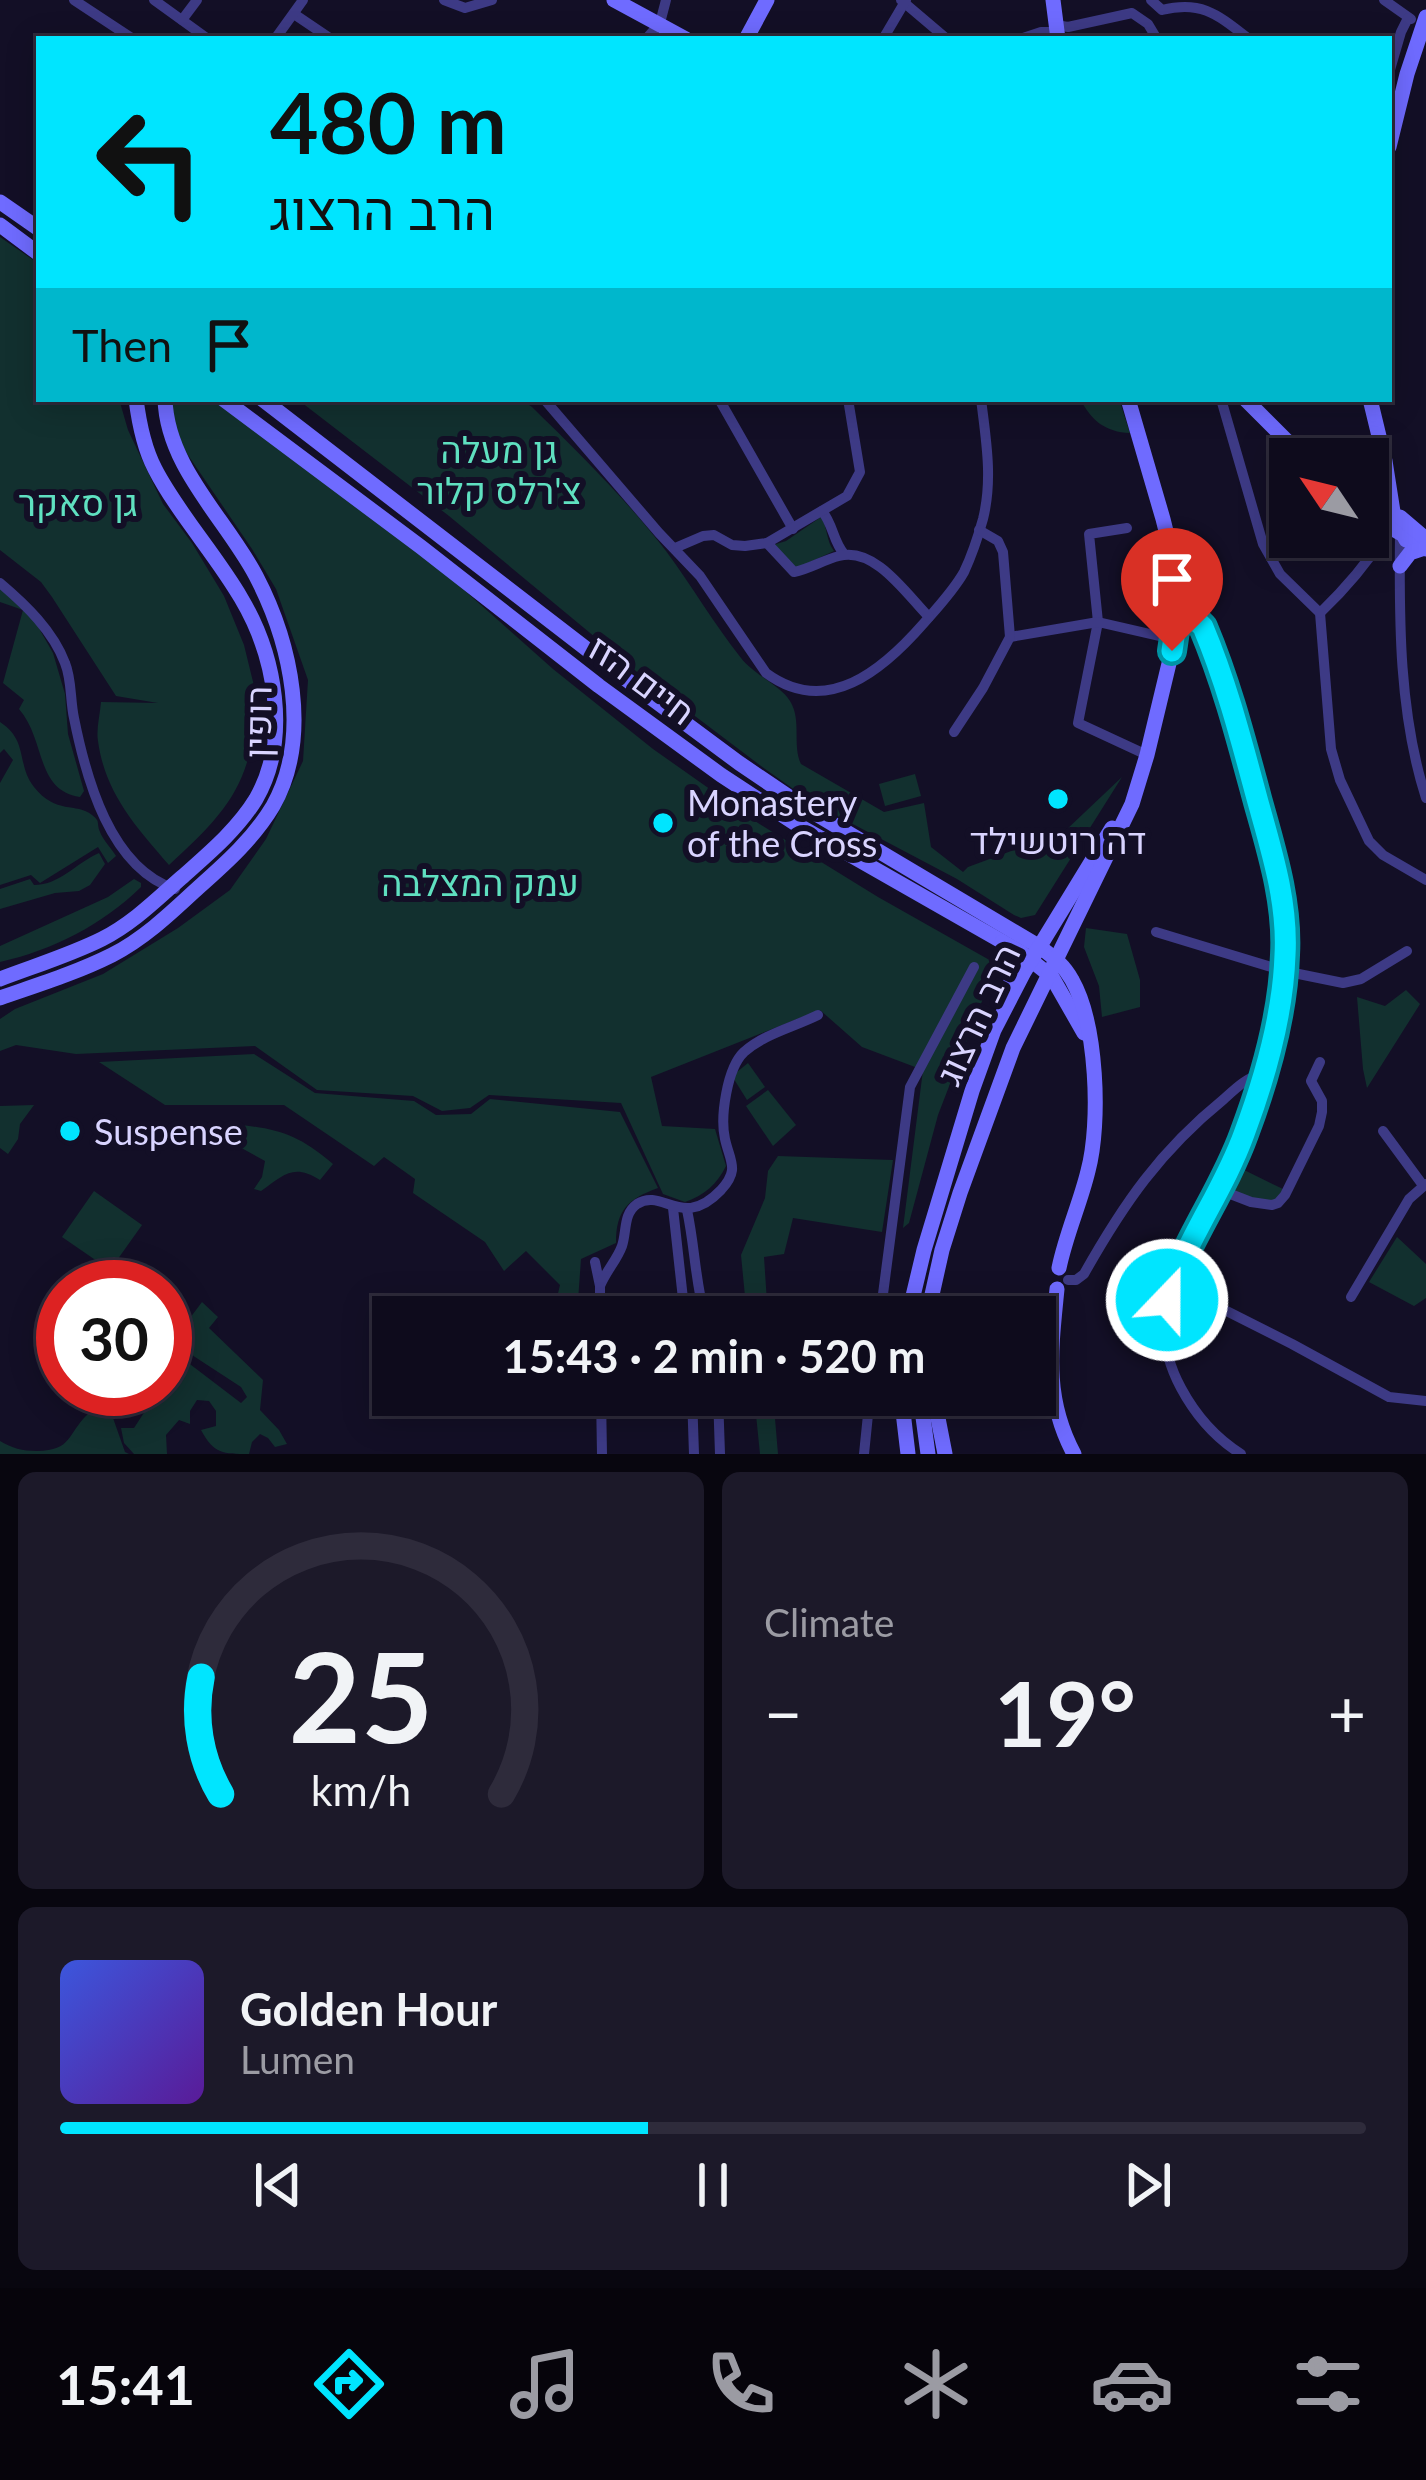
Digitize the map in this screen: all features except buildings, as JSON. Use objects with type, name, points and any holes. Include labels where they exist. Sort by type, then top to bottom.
[{"type":"street","points":[[74,0],[128,36]]},
{"type":"street","points":[[154,0],[204,36]]},
{"type":"street","points":[[182,20],[196,0]]},
{"type":"street","points":[[277,36],[303,0]]},
{"type":"street","points":[[444,0],[465,8],[491,0]]},
{"type":"street","points":[[614,0],[681,36]]},
{"type":"street","points":[[649,36],[660,23],[666,0]]},
{"type":"street","points":[[748,36],[767,0]]},
{"type":"street","points":[[1053,0],[1057,32],[1132,13],[1146,0],[1162,10]]},
{"type":"street","points":[[1384,0],[1419,20]]},
{"type":"street","points":[[885,36],[904,1],[944,36]]},
{"type":"street","points":[[1148,24],[1162,10],[1198,6],[1245,36]]},
{"type":"street","points":[[1132,13],[1155,36]]},
{"type":"street","points":[[294,14],[327,36]]},
{"type":"street","points":[[1392,63],[1401,32],[1419,20]]},
{"type":"street","points":[[1392,135],[1419,20]]},
{"type":"street","points":[[0,202],[36,227]]},
{"type":"street","points":[[0,225],[36,252]]},
{"type":"street","name":"רופין","points":[[1,993],[104,939],[170,888],[226,837],[258,796],[272,756],[276,707],[266,653],[247,609],[156,472],[133,402]]},
{"type":"street","name":"חיים הזז","points":[[227,402],[721,775],[784,817],[1006,934]]},
{"type":"street","name":"חיים הזז","points":[[266,402],[739,763],[1052,966]]},
{"type":"street","points":[[547,402],[700,576],[766,673],[781,684],[808,692],[829,690],[869,675],[890,659],[963,572],[979,530],[989,471],[981,402]]},
{"type":"street","points":[[721,402],[793,529]]},
{"type":"street","points":[[675,548],[714,535],[732,544],[766,543],[847,496],[858,480],[849,402]]},
{"type":"street","name":"הרב הרצוג","points":[[932,1296],[948,1231],[1022,1026],[1126,819],[1172,651],[1176,571],[1129,402]]},
{"type":"street","points":[[1222,402],[1263,544],[1280,574],[1320,613],[1330,749],[1340,780],[1370,841],[1383,855],[1426,878]]},
{"type":"street","points":[[1248,402],[1284,438]]},
{"type":"street","points":[[1371,402],[1379,438]]},
{"type":"street","name":"רופין","points":[[1,993],[112,955],[144,934],[253,835],[274,805],[286,775],[294,706],[268,600],[241,549],[179,456],[169,431],[166,403]]},
{"type":"street","points":[[1389,488],[1400,566],[1406,711],[1426,798]]},
{"type":"street","points":[[1320,613],[1395,528],[1389,491]]},
{"type":"street","points":[[821,512],[830,520],[844,554]]},
{"type":"street","points":[[1389,525],[1426,544]]},
{"type":"street","points":[[1127,528],[1089,534],[1098,622],[1078,723],[1147,755]]},
{"type":"street","points":[[954,732],[1010,637],[1003,552],[998,542],[979,530]]},
{"type":"street","points":[[766,543],[794,572],[844,554],[859,555],[882,569],[929,617]]},
{"type":"street","points":[[1400,566],[1426,544]]},
{"type":"street","points":[[0,583],[52,638],[68,669],[76,730],[106,825],[125,854],[156,883],[192,893]]},
{"type":"street","points":[[1010,637],[1098,622],[1170,628],[1198,622],[1228,695],[1279,880],[1284,971],[1275,1025],[1246,1130],[1220,1190],[1184,1252],[1168,1295],[1163,1333],[1175,1377],[1205,1426],[1241,1454]]},
{"type":"street","name":"הרב הרצוג","points":[[913,1296],[971,1091],[994,1030],[1124,808],[1147,755]]},
{"type":"street","points":[[1012,996],[1006,934],[1058,916]]},
{"type":"street","points":[[1070,932],[1075,1001]]},
{"type":"street","points":[[1156,932],[1284,971],[1343,983],[1361,979],[1407,951]]},
{"type":"street","points":[[1052,966],[1070,975],[1075,1001],[1087,1021],[1095,1089],[1093,1146],[1071,1219],[1067,1278],[1052,1342],[1051,1393],[1074,1454]]},
{"type":"street","points":[[883,1296],[910,1087],[974,967]]},
{"type":"street","points":[[992,1103],[1041,1009],[1075,1001]]},
{"type":"street","points":[[600,1286],[620,1251],[635,1205],[652,1200],[673,1208],[695,1208],[713,1197],[730,1176],[732,1156],[724,1125],[735,1061],[760,1040],[818,1015]]},
{"type":"street","points":[[1220,1190],[1262,1204],[1278,1203],[1285,1195],[1318,1126],[1322,1100],[1311,1081],[1320,1061]]},
{"type":"street","points":[[1067,1278],[1158,1160],[1208,1111],[1245,1081],[1263,1074]]},
{"type":"street","points":[[1351,1297],[1395,1220],[1424,1184],[1383,1131]]},
{"type":"street","points":[[673,1208],[683,1296]]},
{"type":"street","points":[[687,1210],[699,1296]]},
{"type":"street","points":[[595,1262],[600,1296]]},
{"type":"street","points":[[1174,1277],[1186,1290],[1389,1397],[1426,1401]]},
{"type":"street","points":[[1168,1295],[1186,1290]]},
{"type":"street","points":[[602,1416],[602,1454]]},
{"type":"street","points":[[693,1416],[694,1454]]},
{"type":"street","points":[[719,1416],[721,1454]]},
{"type":"street","points":[[864,1454],[868,1416]]},
{"type":"street","points":[[904,1416],[908,1454]]},
{"type":"street","points":[[923,1416],[928,1454]]},
{"type":"street","points":[[938,1416],[945,1454]]},
{"type":"green space","name":"גן סאקר","points":[[0,237],[36,262],[36,402],[120,402],[163,504],[224,596],[244,645],[256,694],[247,706],[254,709],[248,759],[219,815],[169,865],[115,793],[98,736],[101,702],[158,703],[116,696],[41,582],[0,550]]},
{"type":"green space","name":"עמק המצלבה","points":[[174,402],[215,402],[385,520],[553,669],[653,749],[758,823],[993,962],[994,970],[938,1115],[909,1223],[903,1228],[923,1070],[862,1047],[820,1010],[651,1077],[662,1126],[715,1129],[726,1166],[710,1188],[685,1202],[663,1194],[621,1103],[489,1095],[470,1108],[442,1111],[413,1096],[317,1090],[255,1046],[76,1054],[16,1045],[0,1051],[0,1019],[103,974],[230,890],[266,839],[303,761],[308,680],[276,589],[177,439],[170,409]]},
{"type":"green space","name":"גן מעלה צ'רלס קלור","points":[[301,402],[524,402],[532,407],[651,532],[741,658],[790,701],[801,764],[884,812],[924,803],[931,847],[963,872],[1065,831],[1122,777],[1035,915],[1021,918],[813,803],[642,676],[449,516]]},
{"type":"green space","points":[[1082,402],[1120,402],[1130,433],[1100,424]]},
{"type":"green space","points":[[821,517],[834,551],[797,568],[773,545]]},
{"type":"green space","points":[[0,586],[28,609],[53,653],[84,791],[80,797],[55,785],[19,709],[24,700],[3,683],[23,610],[0,602]]},
{"type":"green space","points":[[0,722],[15,737],[29,778],[42,796],[96,819],[116,856],[108,863],[98,847],[40,883],[31,875],[0,885],[0,783],[13,760],[4,749],[0,753]]},
{"type":"green space","points":[[915,774],[921,796],[885,806],[879,784]]},
{"type":"green space","points":[[99,853],[105,864],[90,885],[0,909],[0,889],[30,879],[34,885],[52,881]]},
{"type":"green space","points":[[134,879],[141,887],[93,924],[39,951],[0,962],[0,946],[108,897]]},
{"type":"green space","points":[[1086,928],[1127,934],[1140,980],[1140,1007],[1102,1017],[1099,986],[1084,947]]},
{"type":"green space","points":[[1406,990],[1420,1004],[1367,1088],[1357,997],[1385,1006]]},
{"type":"green space","points":[[254,1054],[315,1093],[414,1101],[436,1115],[471,1114],[490,1099],[620,1112],[658,1188],[626,1207],[618,1222],[616,1243],[581,1259],[578,1296],[557,1296],[560,1285],[526,1251],[504,1271],[485,1242],[413,1193],[415,1179],[384,1157],[374,1166],[284,1105],[165,1105],[99,1062]]},
{"type":"green space","points":[[748,1063],[765,1087],[747,1100],[732,1076]]},
{"type":"green space","points":[[768,1090],[796,1125],[773,1146],[746,1106]]},
{"type":"green space","points":[[34,1105],[8,1154],[0,1148],[0,1106]]},
{"type":"green space","points":[[226,1123],[284,1133],[333,1164],[320,1180],[296,1172],[261,1191],[254,1189],[265,1161],[236,1145]]},
{"type":"green space","points":[[778,1156],[893,1160],[882,1232],[793,1218],[784,1254],[764,1257],[767,1296],[745,1296],[741,1255],[765,1198],[768,1171]]},
{"type":"green space","points":[[1234,1165],[1285,1190],[1281,1197],[1264,1203],[1222,1189]]},
{"type":"green space","points":[[94,1191],[142,1225],[117,1260],[95,1260],[62,1237]]},
{"type":"green space","points":[[1397,1237],[1426,1264],[1426,1298],[1414,1306],[1369,1282]]},
{"type":"green space","points":[[1176,1291],[1212,1303],[1196,1326],[1166,1351],[1163,1325]]},
{"type":"green space","points":[[202,1302],[218,1317],[209,1328],[263,1380],[260,1410],[287,1444],[275,1447],[260,1434],[249,1454],[232,1454],[210,1444],[201,1430],[216,1426],[216,1411],[209,1401],[197,1400],[192,1408],[192,1366],[241,1403],[247,1397],[241,1387],[192,1355],[192,1315]]},
{"type":"green space","points":[[86,1416],[112,1416],[129,1454],[0,1454],[0,1441],[27,1450],[49,1450],[68,1440]]},
{"type":"green space","points":[[142,1416],[190,1416],[190,1424],[179,1420],[166,1435],[167,1454],[134,1454],[124,1443],[121,1428],[134,1428]]},
{"type":"green space","points":[[756,1416],[775,1416],[778,1454],[760,1454]]},
{"type":"place","name":"דה רוטשילד","points":[[1058,799]]},
{"type":"place","name":"Monastery of the Cross","points":[[663,823]]},
{"type":"place","name":"Suspense","points":[[70,1131]]},
{"type":"route","points":[[1167,1300],[1178,1267],[1246,1130],[1275,1025],[1286,955],[1279,880],[1228,695],[1203,627],[1177,617],[1172,651]]}]
